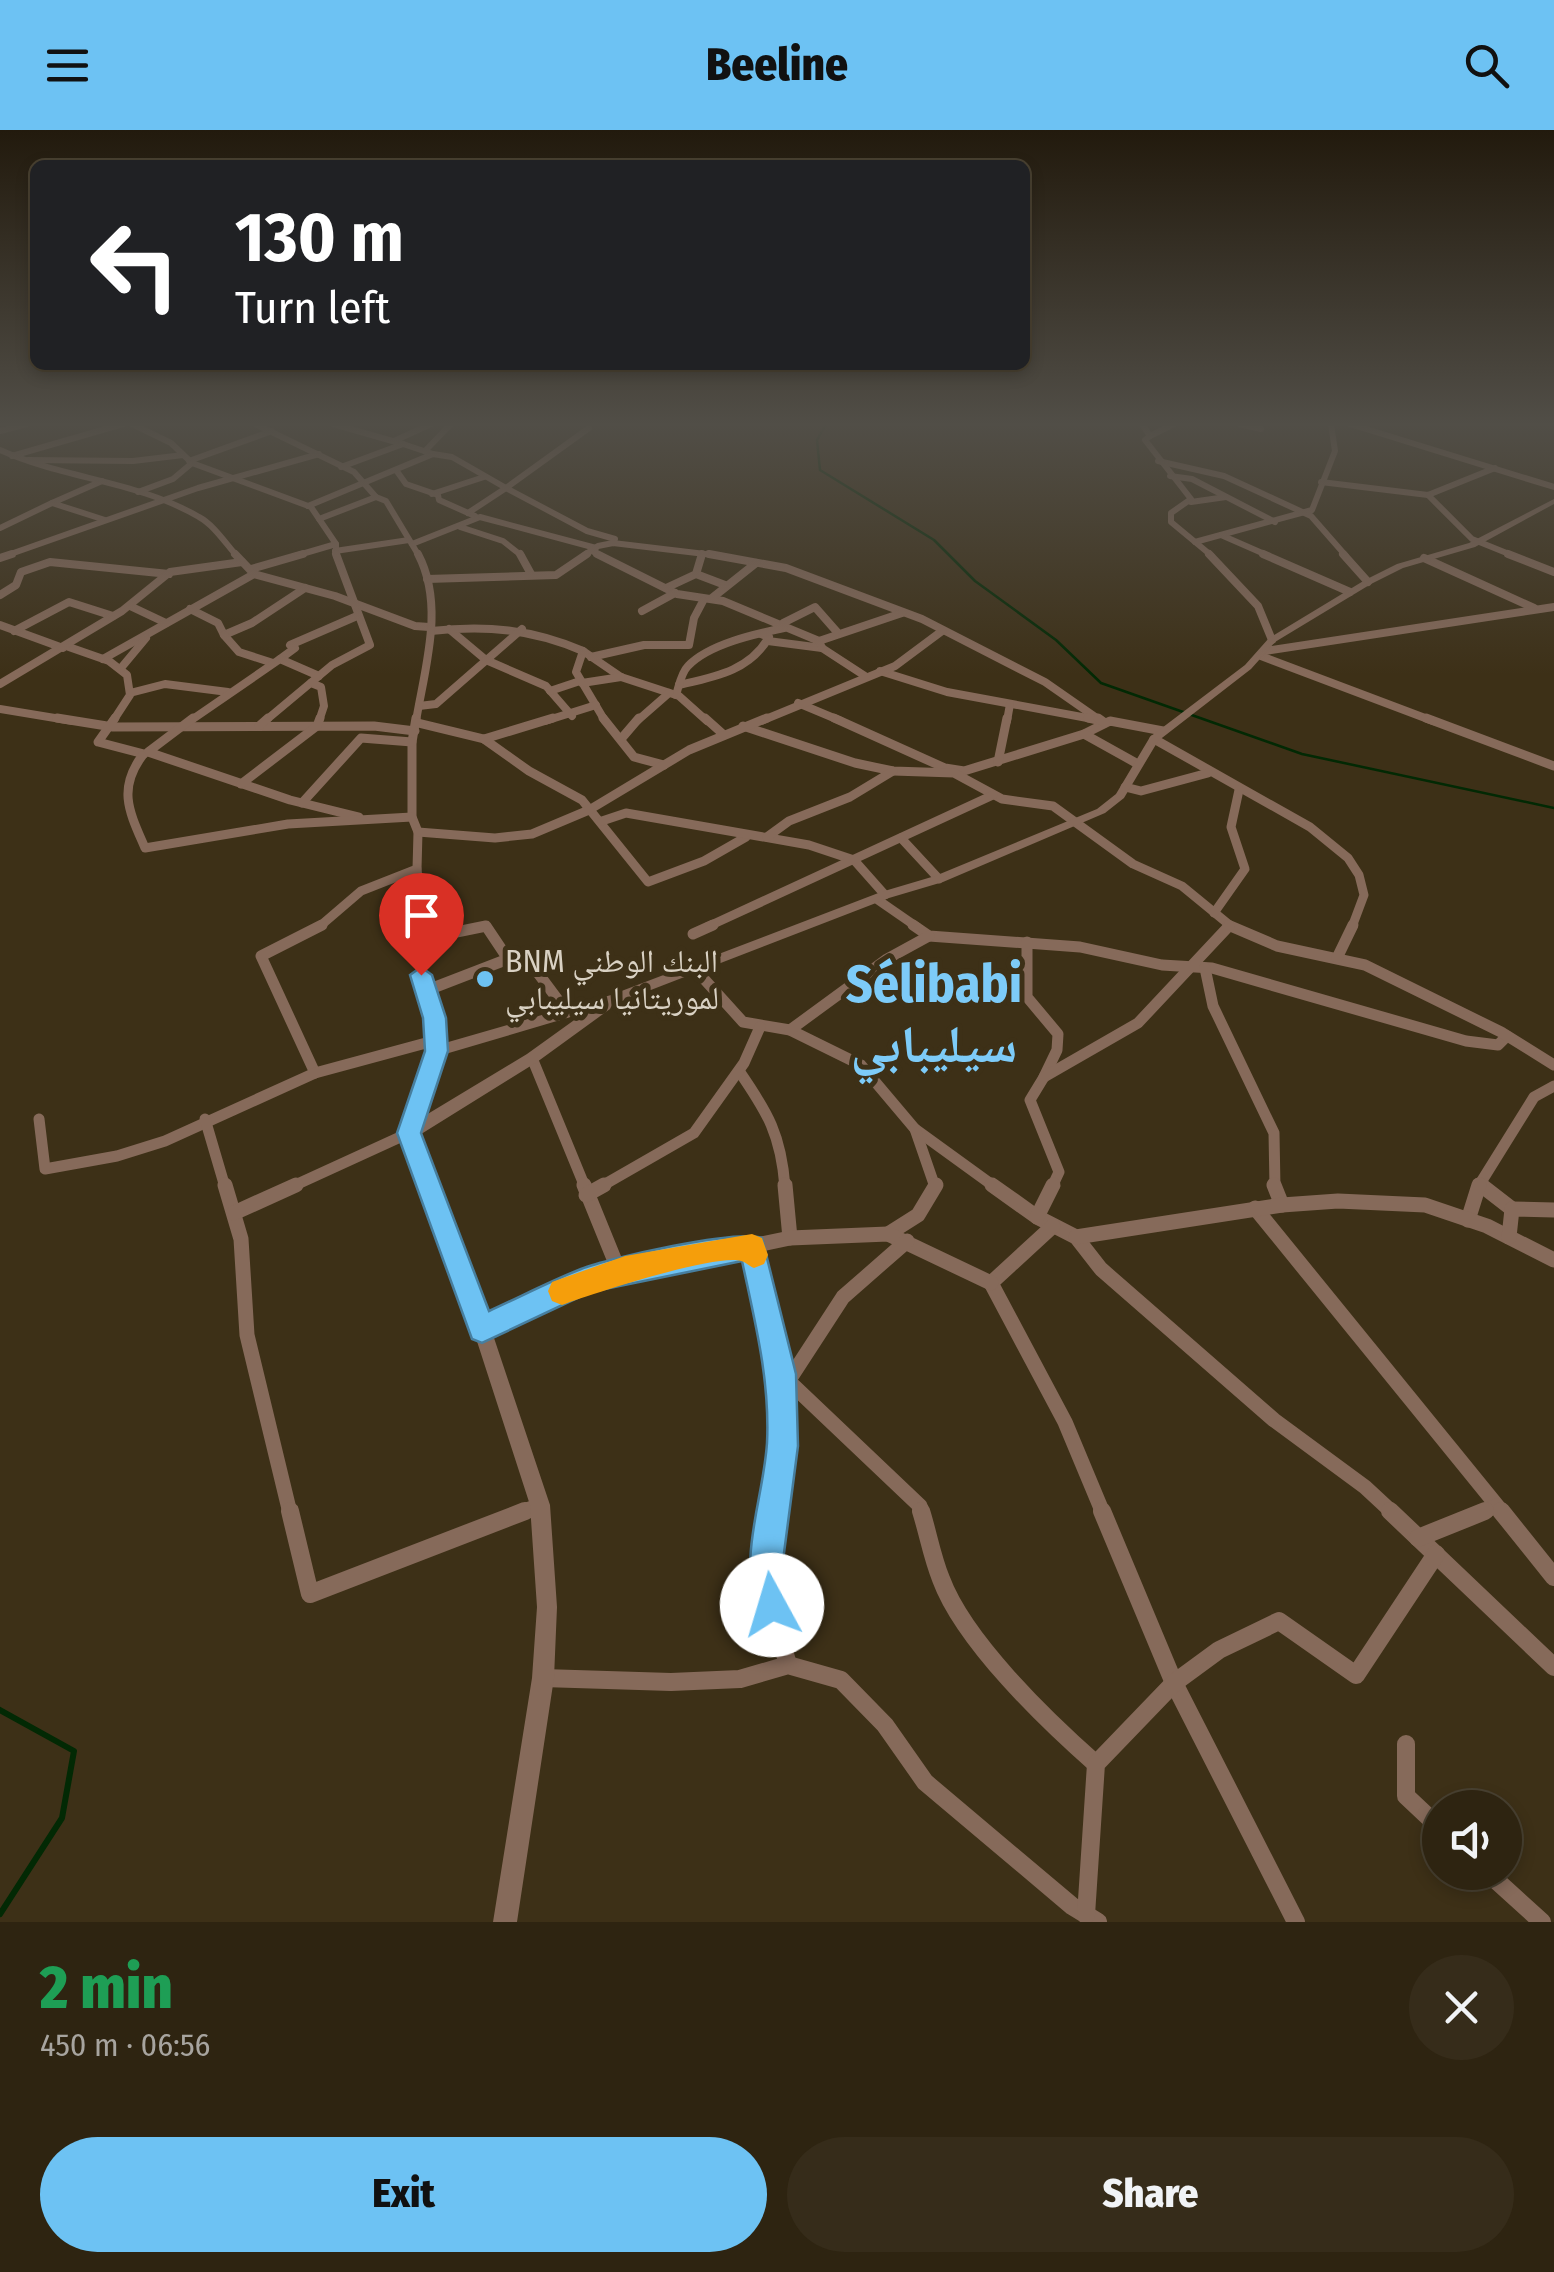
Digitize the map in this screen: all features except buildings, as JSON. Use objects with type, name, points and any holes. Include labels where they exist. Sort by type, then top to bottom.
[{"type":"street","points":[[0,528],[41,508]]},
{"type":"street","points":[[69,508],[105,520]]},
{"type":"street","points":[[0,559],[140,508]]},
{"type":"street","points":[[174,508],[208,522],[229,552],[252,572],[414,626],[522,628],[549,635],[621,677],[675,691],[724,734]]},
{"type":"street","points":[[258,726],[344,657],[370,645],[335,548],[309,508]]},
{"type":"street","points":[[319,519],[348,508]]},
{"type":"street","points":[[390,508],[427,579],[430,629],[412,742],[412,817],[418,832],[417,869],[424,910],[421,975],[435,1018],[436,1045],[409,1133],[482,1329],[540,1505],[547,1607],[543,1678],[505,1922]]},
{"type":"street","points":[[458,508],[480,518],[594,549],[675,593],[707,599],[821,645],[865,676]]},
{"type":"street","points":[[468,513],[476,508]]},
{"type":"street","points":[[544,508],[587,530],[616,539],[613,543]]},
{"type":"street","points":[[1182,508],[1168,517],[1250,596],[1270,627],[1272,640]]},
{"type":"street","points":[[1248,508],[1275,522]]},
{"type":"street","points":[[1292,508],[1306,514],[1368,582]]},
{"type":"street","points":[[1196,542],[1306,514],[1313,508]]},
{"type":"street","points":[[1440,508],[1464,534],[1554,572]]},
{"type":"street","points":[[39,1119],[45,1169],[117,1156],[164,1140],[315,1073],[614,999],[881,897],[940,879],[1113,804],[1136,763],[1158,735],[1263,653],[1272,640],[1368,582],[1478,541],[1541,508]]},
{"type":"street","points":[[102,658],[252,572],[335,548],[411,542],[480,518]]},
{"type":"street","points":[[459,526],[506,542],[520,554],[532,574]]},
{"type":"street","points":[[1221,535],[1350,592]]},
{"type":"street","points":[[427,579],[556,574],[594,549],[613,543],[786,568],[942,631],[1045,682],[1104,722]]},
{"type":"street","points":[[30,547],[50,562]]},
{"type":"street","points":[[696,574],[702,553]]},
{"type":"street","points":[[1424,558],[1535,609]]},
{"type":"street","points":[[0,559],[20,572]]},
{"type":"street","points":[[20,572],[50,562],[168,574],[242,562]]},
{"type":"street","points":[[689,645],[694,618],[707,599],[756,563]]},
{"type":"street","points":[[0,595],[16,584],[20,572]]},
{"type":"street","points":[[0,684],[130,606],[168,574]]},
{"type":"street","points":[[666,588],[696,574],[725,586]]},
{"type":"street","points":[[224,635],[252,623],[305,588]]},
{"type":"street","points":[[642,612],[675,593]]},
{"type":"street","points":[[14,632],[69,602],[112,616]]},
{"type":"street","points":[[130,606],[166,623]]},
{"type":"street","points":[[784,628],[783,623],[815,607],[837,632]]},
{"type":"street","points":[[1263,653],[1554,607]]},
{"type":"street","points":[[190,609],[218,623],[239,652],[319,676]]},
{"type":"street","points":[[768,641],[821,645],[837,632],[902,613]]},
{"type":"street","points":[[357,616],[290,645],[295,648],[179,726],[126,774],[123,790],[145,848],[288,824],[412,817]]},
{"type":"street","points":[[0,625],[102,658],[128,677],[130,693],[98,742],[194,764],[241,784],[302,803],[342,809],[359,817]]},
{"type":"street","points":[[419,706],[436,704],[522,628]]},
{"type":"street","points":[[675,691],[685,669],[707,656],[756,633],[784,628]]},
{"type":"street","points":[[449,629],[486,660],[550,690],[572,716]]},
{"type":"street","points":[[120,668],[152,631]]},
{"type":"street","points":[[418,832],[495,838],[532,834],[589,810],[724,734],[910,657],[942,631]]},
{"type":"street","points":[[621,740],[650,707],[675,691],[729,673],[765,647],[769,637],[756,633]]},
{"type":"street","points":[[664,765],[645,763],[632,755],[576,672],[587,654],[644,645],[689,645],[707,656]]},
{"type":"street","points":[[1263,653],[1554,766]]},
{"type":"street","points":[[880,671],[947,692],[1104,722],[1125,720],[1158,735],[1208,773],[1310,827],[1337,848],[1355,869],[1364,893],[1362,906],[1337,958]]},
{"type":"street","points":[[550,690],[621,677]]},
{"type":"street","points":[[241,784],[317,726],[324,706],[321,687],[311,683]]},
{"type":"street","points":[[130,693],[178,684],[228,692]]},
{"type":"street","points":[[798,703],[897,744],[993,794],[1053,806],[1133,864],[1182,886],[1229,926],[1278,946],[1366,965],[1507,1036],[1554,1065]]},
{"type":"street","points":[[998,762],[1010,704]]},
{"type":"street","points":[[0,709],[106,726],[416,727],[484,739],[572,716],[596,705]]},
{"type":"street","points":[[743,726],[893,771],[978,769],[1084,734],[1104,722]]},
{"type":"street","points":[[1084,734],[1136,763]]},
{"type":"street","points":[[302,803],[334,772],[360,738],[412,742]]},
{"type":"street","points":[[484,739],[528,772],[582,800],[602,820],[648,882],[704,861],[746,837]]},
{"type":"street","points":[[969,780],[978,769]]},
{"type":"street","points":[[767,837],[789,820],[850,797],[893,771]]},
{"type":"street","points":[[1125,787],[1140,791],[1208,773]]},
{"type":"street","points":[[1214,913],[1244,869],[1231,827],[1239,790]]},
{"type":"street","points":[[692,934],[993,794]]},
{"type":"street","points":[[602,820],[626,813],[746,837],[810,845],[854,860],[881,897],[929,936]]},
{"type":"street","points":[[901,838],[940,879]]},
{"type":"street","points":[[315,1073],[261,956],[317,929],[360,890],[417,869]]},
{"type":"street","points":[[422,939],[486,926],[508,958]]},
{"type":"street","points":[[1044,1077],[1138,1023],[1198,967],[1229,926]]},
{"type":"street","points":[[790,1030],[887,959],[929,936],[1026,942],[1106,952],[1162,965],[1198,967],[1466,1041],[1498,1045],[1507,1036]]},
{"type":"street","points":[[991,1283],[1046,1221],[1059,1172],[1030,1100],[1057,1050],[1058,1034],[1027,997],[1026,942]]},
{"type":"street","points":[[425,991],[523,953],[568,1012]]},
{"type":"street","points":[[1198,967],[1274,1133],[1273,1181],[1282,1205]]},
{"type":"street","points":[[695,969],[743,1022],[760,1028],[790,1030],[861,1065],[915,1129],[1046,1221],[1076,1236],[1100,1269],[1274,1420],[1365,1487],[1554,1666]]},
{"type":"street","points":[[234,1213],[409,1133],[532,1058],[614,999]]},
{"type":"street","points":[[586,1195],[670,1151],[694,1133],[739,1071],[760,1028]]},
{"type":"street","points":[[532,1058],[619,1271]]},
{"type":"street","points":[[739,1071],[771,1118],[783,1160],[790,1238]]},
{"type":"street","points":[[1468,1220],[1478,1183],[1534,1097],[1554,1086]]},
{"type":"street","points":[[206,1119],[241,1239],[247,1335],[310,1594],[540,1505]]},
{"type":"street","points":[[888,1234],[926,1208],[936,1185],[915,1129]]},
{"type":"street","points":[[1478,1183],[1512,1209],[1554,1210]]},
{"type":"street","points":[[1076,1236],[1282,1205],[1338,1201],[1425,1204],[1509,1237],[1554,1260]]},
{"type":"street","points":[[1254,1208],[1326,1305],[1554,1577]]},
{"type":"street","points":[[1509,1237],[1512,1209]]},
{"type":"street","points":[[482,1329],[586,1280],[790,1238],[888,1234],[991,1283],[1065,1422],[1174,1683],[1296,1922]]},
{"type":"street","points":[[785,1376],[848,1291],[907,1242]]},
{"type":"street","points":[[752,1247],[785,1376],[782,1446],[764,1576],[788,1665]]},
{"type":"street","points":[[785,1376],[920,1506],[941,1580],[962,1620],[1052,1725],[1096,1764]]},
{"type":"street","points":[[1418,1538],[1498,1506]]},
{"type":"street","points":[[1092,1918],[1096,1764],[1174,1683],[1219,1650],[1279,1621],[1356,1675],[1436,1554]]},
{"type":"street","points":[[543,1678],[671,1682],[740,1679],[788,1665],[841,1680],[886,1725],[925,1782],[1092,1918]]},
{"type":"street","points":[[1406,1744],[1406,1796],[1422,1811]]},
{"type":"street","points":[[1507,1890],[1542,1922]]},
{"type":"waterway","points":[[881,508],[934,540],[975,581],[1056,640],[1101,683],[1302,754],[1554,808]]},
{"type":"waterway","points":[[0,1710],[74,1751],[62,1818],[0,1914]]},
{"type":"slow traffic","points":[[562,1291],[625,1269],[723,1250],[752,1247],[754,1255]]},
{"type":"place","name":"BNM البنك الوطني لموريتانيا سيليبابي","points":[[485,979]]},
{"type":"district","name":"Sélibabi سيليبابي","points":[[934,1014]]},
{"type":"route","points":[[421,975],[435,1018],[436,1051],[409,1133],[482,1329],[586,1280],[625,1269],[752,1247],[782,1374],[782,1446],[764,1576],[772,1605]]}]
